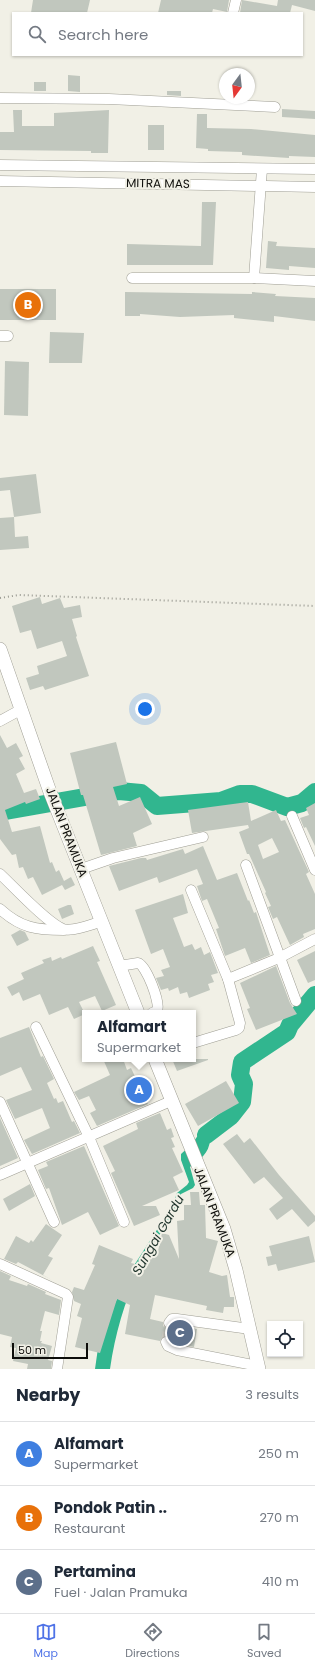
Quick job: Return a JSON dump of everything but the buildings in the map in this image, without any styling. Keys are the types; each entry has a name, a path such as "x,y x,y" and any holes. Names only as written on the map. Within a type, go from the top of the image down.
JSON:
{"main road":[{"name":"JALAN PRAMUKA","path":"0,649 50,792 137,1010"},
{"name":"JALAN PRAMUKA","path":"156,1062 188,1145 224,1229 259,1367"}],"street":[{"path":"234,12 236,0"},
{"path":"0,98 109,99 275,107"},
{"name":"MITRA MAS","path":"0,165 134,168 315,169"},
{"path":"133,182 134,168"},
{"path":"254,278 259,186 262,169"},
{"name":"MITRA MAS","path":"0,181 133,182 315,187"},
{"path":"132,278 254,278 315,281"},
{"path":"0,722 22,709"},
{"path":"292,816 315,870"},
{"path":"81,869 113,858 204,837"},
{"path":"246,865 296,1001"},
{"path":"0,874 51,921 64,930"},
{"path":"191,890 228,979 240,1019 238,1028 196,1042"},
{"path":"0,910 21,925 42,930 80,928 102,921"},
{"path":"228,979 279,958 315,939"},
{"path":"120,966 138,963 145,967 159,1004 157,1010"},
{"path":"36,1027 89,1137 124,1222"},
{"path":"0,1175 171,1101"},
{"path":"0,1102 54,1222"},
{"path":"0,1264 66,1294 68,1297 57,1369"},
{"path":"170,1323 172,1319 177,1319 250,1329"},
{"path":"166,1342 168,1346 177,1350 259,1367"}],"path":[{"path":"0,598 19,595 315,606"}],"water":[{"path":"223,1116 230,1124 210,1140 206,1153 190,1167 195,1185 193,1188 181,1194 176,1210 152,1246 134,1281 119,1324 110,1369 95,1369 98,1348 111,1311 133,1267 171,1208 177,1193 189,1182 181,1160 181,1154 192,1144 201,1131"}],"waterway":[{"path":"0,812 119,791 141,793 157,806 221,801 240,794 252,794 287,807 302,803 315,792"},
{"name":"Sungai Gardu","path":"206,1135 231,1116 242,1102 244,1084 240,1075 242,1062 287,1032 290,1025 315,995"}],"tunnel":[{"path":"166,1342 169,1323"}],"place":[{"name":"Pondok Patin ..","path":"28,305"},
{"name":"Alfamart","path":"139,1090"},
{"name":"Pertamina","path":"180,1333"}]}
